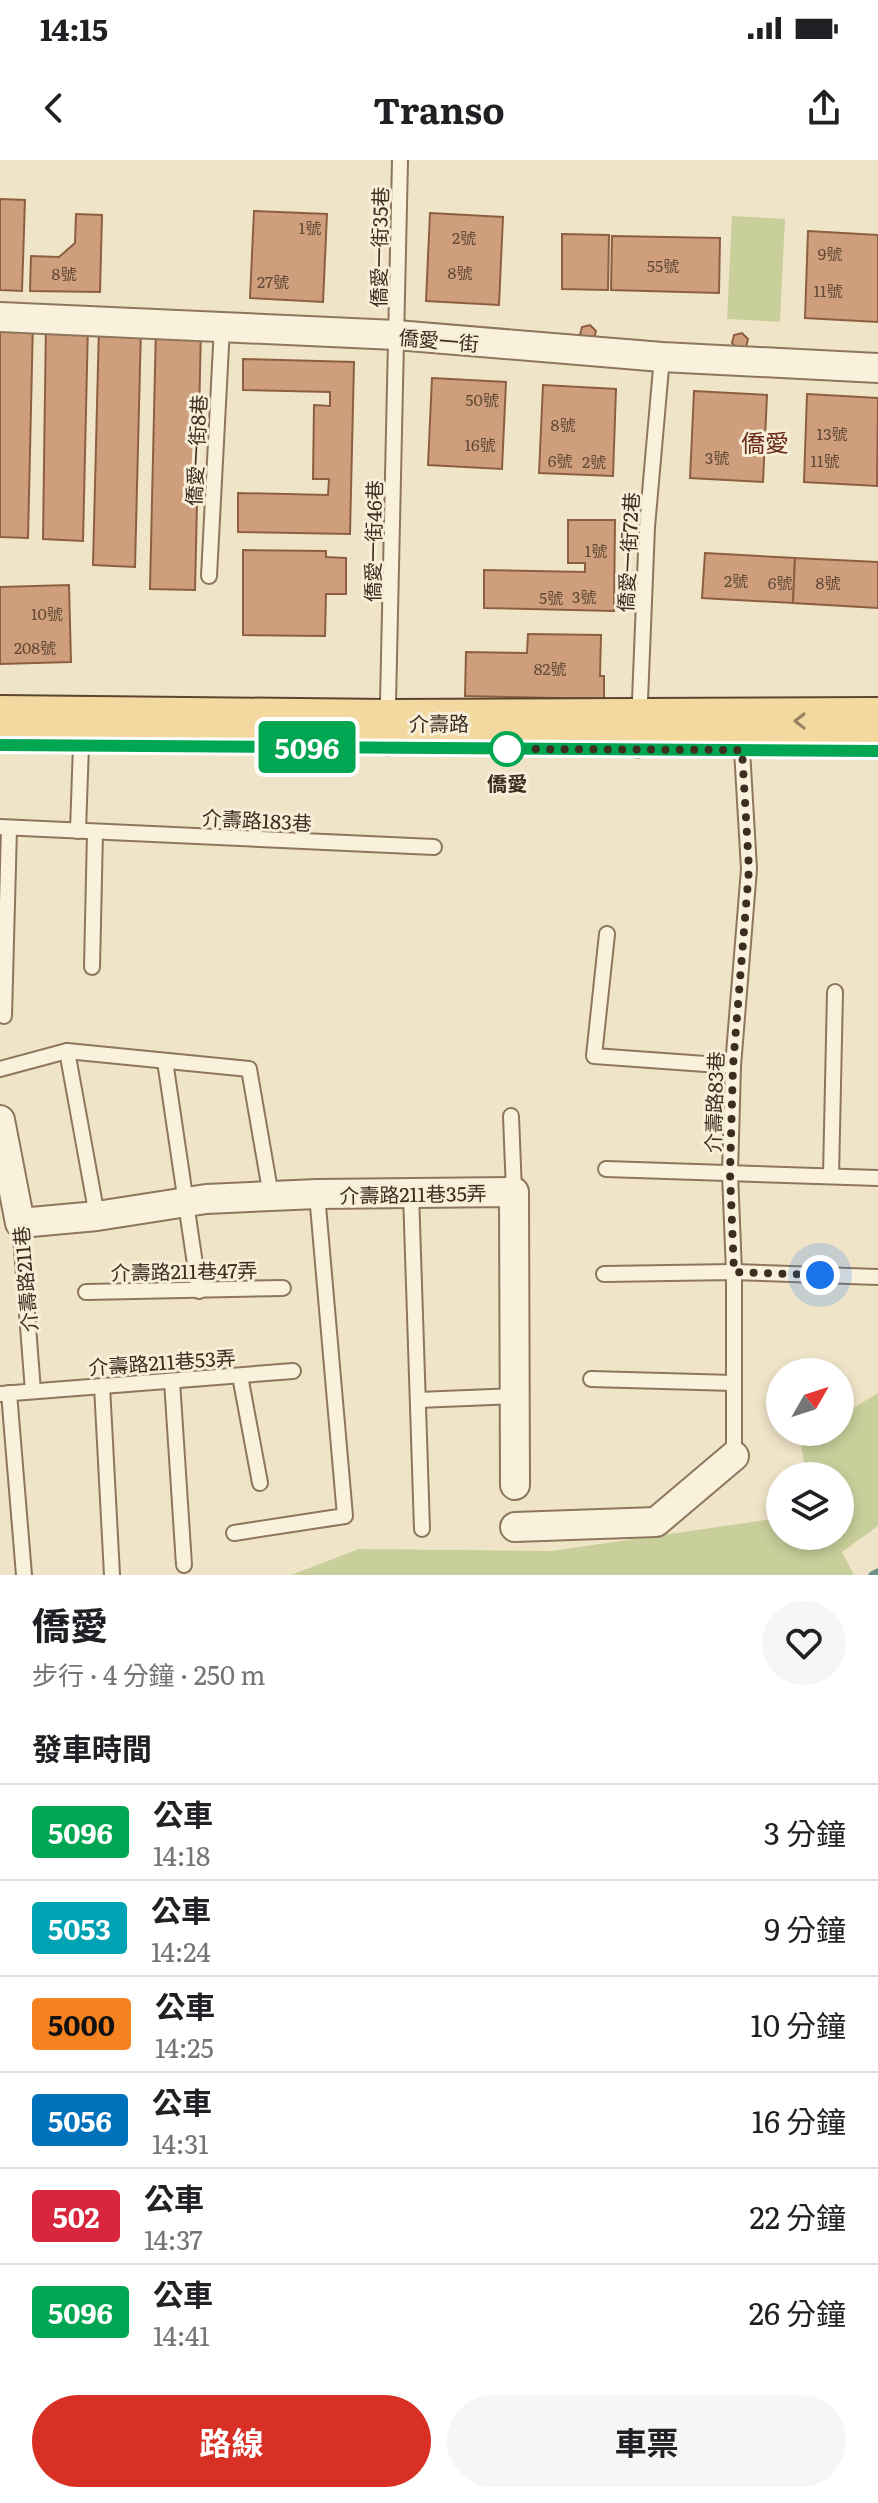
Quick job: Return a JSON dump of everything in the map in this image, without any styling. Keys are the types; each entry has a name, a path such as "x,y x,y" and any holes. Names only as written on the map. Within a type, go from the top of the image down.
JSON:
{"main road":[{"name":"介壽路","path":"0,718 388,735"},
{"name":"介壽路","path":"0,745 388,735 638,736 878,720"},
{"name":"介壽路","path":"638,736 742,750 878,751"}],"street":[{"name":"僑愛一街","path":"0,317 396,335 662,357 878,368"},
{"name":"介壽路211巷","path":"0,1120 20,1223"},
{"name":"介壽路211巷35弄","path":"20,1223 97,1216 186,1202 271,1196 514,1192 515,1485"},
{"path":"515,1527 656,1522 734,1456"}],"lane":[{"name":"僑愛一街35巷","path":"396,335 400,160"},
{"name":"僑愛一街8巷","path":"209,576 222,327"},
{"name":"僑愛一街46巷","path":"388,735 396,335"},
{"name":"僑愛一街72巷","path":"638,736 647,527 662,357"},
{"path":"78,831 81,745"},
{"name":"介壽路83巷","path":"734,1456 734,1272 730,1173 733,1066 749,869 742,750"},
{"path":"4,827 4,1016"},
{"name":"介壽路183巷","path":"4,827 434,847"},
{"path":"92,967 95,832"},
{"path":"607,934 594,1056 733,1066"},
{"path":"831,1176 835,992"},
{"path":"67,1051 97,1216"},
{"path":"0,1069 67,1051 249,1069 271,1196"},
{"path":"165,1061 199,1291"},
{"path":"511,1116 514,1192"},
{"path":"606,1169 878,1178"},
{"path":"411,1193 422,1529"},
{"path":"234,1533 345,1516 317,1194"},
{"name":"介壽路211巷","path":"20,1223 33,1391"},
{"path":"604,1274 734,1272 878,1277"},
{"name":"介壽路211巷47弄","path":"86,1292 283,1288"},
{"name":"介壽路211巷53弄","path":"4,1394 293,1371"},
{"path":"240,1376 260,1483"},
{"path":"591,1379 734,1383"},
{"path":"172,1381 184,1565"},
{"path":"102,1386 112,1575"},
{"path":"4,1394 24,1575"},
{"path":"418,1400 515,1396"}],"green space":[{"path":"732,216 785,219 780,322 727,319"},
{"path":"878,1393 878,1526 854,1543 854,1462 804,1462 801,1446 854,1446 854,1408"},
{"path":"766,1520 766,1550 845,1550 842,1552 854,1575 291,1575 359,1549 551,1551"}],"building":[{"path":"0,199 25,200 22,291 0,290"},
{"path":"254,211 327,214 323,302 250,298"},
{"path":"430,213 503,217 499,305 426,301"},
{"path":"76,214 102,215 100,292 30,291 31,256 59,257 75,243"},
{"path":"808,231 878,235 878,322 805,318"},
{"path":"562,234 609,235 608,290 562,289"},
{"path":"612,236 720,238 719,293 611,290"},
{"path":"0,320 33,321 28,538 0,537"},
{"path":"46,322 88,324 83,541 43,539"},
{"path":"590,325 596,331 594,338 586,341 580,335 582,327"},
{"path":"99,326 141,327 135,567 93,565"},
{"path":"156,326 201,328 195,590 150,589"},
{"path":"742,333 748,339 746,347 738,349 732,343 734,335"},
{"path":"243,359 354,362 350,534 238,532 238,493 328,495 329,479 313,479 314,405 330,406 330,392 243,390"},
{"path":"432,378 506,382 502,469 428,465"},
{"path":"543,385 616,389 613,476 539,473"},
{"path":"694,391 767,395 763,482 690,478"},
{"path":"807,394 878,398 877,486 804,482"},
{"path":"568,520 615,520 614,611 484,608 484,570 585,572 585,563 568,563"},
{"path":"243,550 326,551 326,557 346,558 346,594 326,594 325,636 243,635"},
{"path":"705,553 795,558 793,603 702,598"},
{"path":"795,558 878,562 878,608 793,603"},
{"path":"69,585 71,662 0,664 0,587"},
{"path":"528,634 601,635 600,676 604,676 604,699 465,696 466,652 527,653"}],"waterway":[{"path":"872,1575 878,1572"}],"bus line":[{"name":"5096","path":"0,745 878,751"}],"place":[{"name":"僑愛","path":"507,749"}],"district":[{"name":"僑愛","path":"765,441"}],"route":[{"path":"507,749 742,750 749,869 733,1066 730,1173 734,1272 820,1275"}]}
